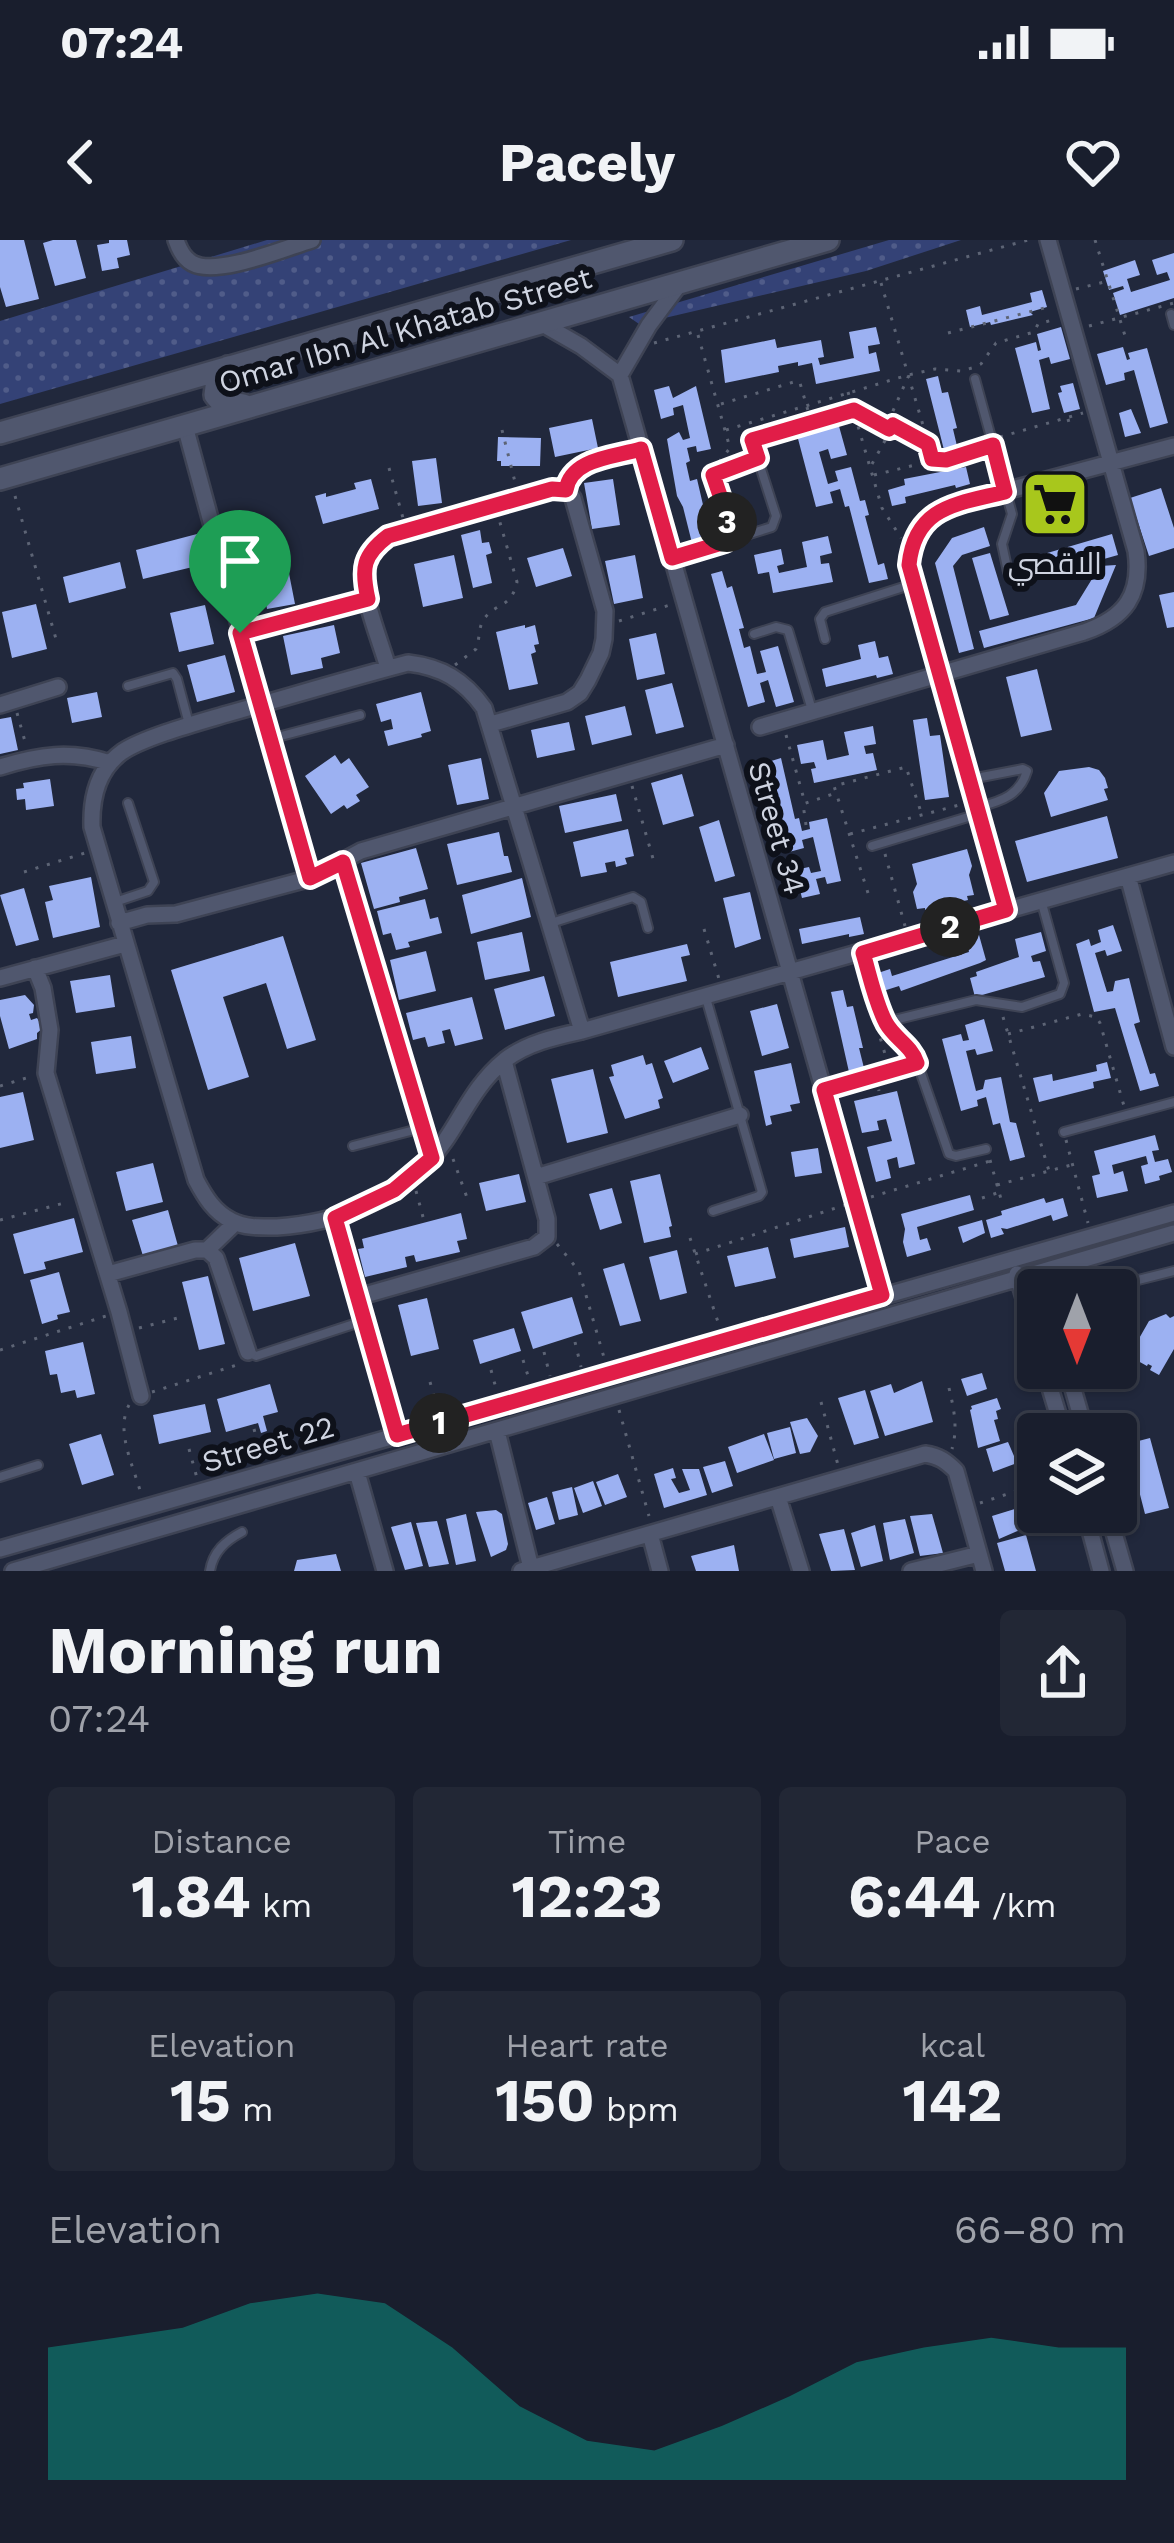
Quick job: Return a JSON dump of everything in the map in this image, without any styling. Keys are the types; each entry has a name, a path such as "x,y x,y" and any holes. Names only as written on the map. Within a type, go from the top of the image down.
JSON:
{"street":[{"path":"176,240 188,262 206,267 312,240"},
{"name":"Omar Ibn Al Khatab Street","path":"0,433 672,240"},
{"name":"Omar Ibn Al Khatab Street","path":"4,478 828,240"},
{"path":"760,727 1084,632 1104,625 1129,601 1136,585 1136,551 1048,240"},
{"path":"539,322 620,375 681,282"},
{"path":"228,367 217,379 215,395 226,403 254,406"},
{"name":"Street 34","path":"620,375 882,1295"},
{"path":"134,395 158,401 165,409 164,420 151,436"},
{"path":"185,426 310,878"},
{"path":"1006,910 909,565 911,546 932,515 949,506 1174,446"},
{"path":"388,668 364,581 364,563 374,547 388,536 552,489 566,490 574,498 605,611 601,653 580,693 567,702 490,724"},
{"path":"582,1031 490,724 473,694 445,672 408,663 189,725 124,751 98,783 92,827 196,1180 218,1213 235,1223 260,1227 335,1218 376,1201 412,1178 446,1141 475,1090 520,1049 1174,863"},
{"path":"4,700 58,687"},
{"path":"119,923 147,915 170,916 310,878 361,850 726,745"},
{"path":"0,766 70,754 110,764"},
{"path":"343,862 432,1158"},
{"path":"1127,875 1174,1047"},
{"path":"0,978 125,944"},
{"path":"35,968 48,1009 46,1073 141,1396"},
{"path":"358,1297 534,1246 547,1237 549,1228 504,1061"},
{"path":"536,1177 740,1115"},
{"name":"Street 22","path":"0,1549 1174,1213"},
{"path":"335,1218 397,1435"},
{"path":"207,1250 235,1223"},
{"name":"Street 22","path":"1081,1269 1173,1238"},
{"path":"108,1274 207,1250 216,1258 249,1354"},
{"path":"1033,1254 1038,1269"},
{"path":"1012,1259 1017,1274"},
{"name":"Street 22","path":"13,1571 1017,1281"},
{"path":"497,1431 526,1570 925,1454 937,1456 956,1471 982,1563 910,1571"},
{"path":"357,1472 385,1571"},
{"path":"778,1497 801,1571"},
{"path":"652,1533 660,1571"},
{"path":"1091,1533 1101,1571"},
{"path":"1114,1533 1125,1571"}],"lane":[{"path":"1171,314 1174,325"},
{"path":"975,379 1012,514 1002,544 1008,572"},
{"path":"672,558 775,522 752,440"},
{"path":"825,639 820,619 825,612 914,584"},
{"path":"754,634 776,626 788,630 812,712"},
{"path":"128,686 172,673 189,725"},
{"path":"269,739 360,715"},
{"path":"876,844 1011,796 1027,771 969,780"},
{"path":"113,903 148,891 154,882 128,803"},
{"path":"549,923 634,897 649,928"},
{"path":"886,1022 976,1000 1022,1006 1057,996 1064,983 1041,900"},
{"path":"863,953 886,1022 912,1049 949,1154 986,1149"},
{"path":"713,1211 762,1192 714,994"},
{"path":"1064,1132 1174,1102"},
{"path":"353,1146 423,1128"},
{"path":"1138,1280 1174,1271"},
{"path":"249,1354 364,1321"},
{"path":"0,1477 38,1466"},
{"path":"210,1571 217,1551 242,1532"}],"path":[{"path":"635,348 1028,240"},
{"path":"1095,240 1127,342"},
{"path":"726,430 908,375 979,366 996,343 1034,332 1038,324 1068,310 1108,280"},
{"path":"881,281 932,459"},
{"path":"948,333 1068,310 1120,318 1174,302"},
{"path":"698,333 730,448 714,466 713,475 727,516 725,542"},
{"path":"870,468 908,375"},
{"path":"719,404 794,381 800,383 812,423"},
{"path":"848,392 885,518 911,546"},
{"path":"872,476 932,459 946,460 1096,409"},
{"path":"752,440 854,410 928,444"},
{"path":"1067,417 1071,430"},
{"path":"502,430 519,499"},
{"path":"566,490 576,469 641,449"},
{"path":"713,475 758,458"},
{"path":"389,468 406,531"},
{"path":"4,478 56,638"},
{"path":"445,672 476,649 485,616 506,604 516,590 496,506"},
{"path":"240,633 368,599"},
{"path":"606,625 685,601"},
{"path":"4,700 30,758"},
{"path":"782,721 805,803"},
{"path":"868,893 835,785 905,766 922,815"},
{"path":"628,772 654,862"},
{"path":"806,824 801,808 805,803 835,794"},
{"path":"849,835 922,815 977,807"},
{"path":"876,844 909,939"},
{"path":"24,872 98,849"},
{"path":"704,929 714,994"},
{"path":"999,1004 1048,1171"},
{"path":"1009,1034 1082,1014 1096,1017 1126,1115"},
{"path":"824,1090 917,1063"},
{"path":"0,1086 46,1073"},
{"path":"875,1076 879,1091"},
{"path":"1064,1132 1092,1237"},
{"path":"446,1141 469,1203"},
{"path":"982,1198 1000,1196 986,1149"},
{"path":"695,1254 990,1161"},
{"path":"997,1185 1072,1164"},
{"path":"412,1178 423,1217"},
{"path":"0,1220 84,1197"},
{"path":"547,1237 566,1251 579,1271 609,1374"},
{"path":"690,1238 724,1341"},
{"path":"0,1350 119,1312"},
{"path":"124,1332 178,1318"},
{"path":"574,1342 585,1381"},
{"path":"544,1352 554,1390"},
{"path":"145,1507 122,1426 130,1402 245,1362 249,1354"},
{"path":"524,1360 533,1396"},
{"path":"491,1370 501,1405"},
{"path":"430,1382 441,1422"},
{"path":"947,1462 955,1438 949,1388"},
{"path":"615,1397 652,1533"},
{"path":"820,1402 842,1478"},
{"path":"254,1429 266,1472"},
{"path":"189,1449 200,1491"},
{"path":"967,1507 1017,1491"}],"shaded area":[{"path":"267,240 571,240 0,404 0,321"},
{"path":"889,240 961,240 866,271 639,324 629,317"}],"building":[{"path":"0,240 24,240 39,299 6,307 0,287"},
{"path":"76,240 86,278 55,286 43,243"},
{"path":"127,240 130,255 117,258 119,268 102,271 97,245"},
{"path":"1174,253 1174,298 1120,315 1113,293 1123,286 1109,290 1103,271 1135,260 1140,275 1127,279 1131,292 1170,280 1167,272 1157,275 1152,260"},
{"path":"1042,290 1047,307 1030,312 1033,315 970,327 966,310 980,306 982,315 1032,302 1030,293"},
{"path":"876,327 880,344 868,346 869,354 876,352 880,371 816,384 812,363 798,366 798,362 778,366 779,372 725,383 721,350 775,339 777,348 821,340 824,357 818,358 820,365 854,358 849,332"},
{"path":"1061,327 1070,359 1051,364 1049,357 1039,360 1050,409 1032,413 1015,348 1036,342 1041,350 1037,334"},
{"path":"1123,347 1127,360 1128,353 1147,348 1168,423 1150,428 1134,370 1124,373 1125,380 1106,385 1097,354"},
{"path":"938,376 942,393 948,392 957,428 953,429 957,446 944,450 926,379"},
{"path":"1073,383 1080,409 1064,413 1060,386"},
{"path":"669,386 673,398 696,386 711,449 687,448 690,481 697,479 707,522 708,541 693,547 677,496 667,439 679,432 683,440 690,438 683,405 673,408 674,415 661,419 654,390"},
{"path":"1131,409 1141,433 1125,437 1119,413"},
{"path":"592,419 598,448 555,457 549,428"},
{"path":"837,419 847,455 831,459 828,449 819,452 828,484 838,481 835,471 851,467 860,501 865,500 878,565 884,563 888,579 869,583 840,489 830,492 833,503 816,507 797,435"},
{"path":"498,437 541,438 540,466 501,466"},
{"path":"436,458 442,503 418,506 412,461"},
{"path":"966,467 970,484 905,497 906,503 892,506 888,490 905,485 904,479"},
{"path":"371,479 379,509 323,524 315,496 356,489 354,483"},
{"path":"613,479 620,525 592,529 584,483"},
{"path":"1161,488 1174,528 1174,548 1149,556 1130,498"},
{"path":"984,527 990,546 962,555 953,566 974,649 959,653 935,563 952,538"},
{"path":"480,530 482,543 489,542 492,553 486,555 492,583 473,588 461,535"},
{"path":"197,534 205,564 143,579 136,550"},
{"path":"1112,534 1118,555 1026,581 1020,561"},
{"path":"828,536 832,553 820,556 821,564 829,563 833,582 773,593 769,572 758,574 754,555 781,549 784,564 777,566 779,573 807,567 802,542"},
{"path":"563,548 572,576 536,587 527,558"},
{"path":"990,553 1009,615 990,620 972,558"},
{"path":"454,555 463,598 423,607 414,564"},
{"path":"635,555 643,598 614,604 605,561"},
{"path":"286,558 295,604 267,609 259,563"},
{"path":"120,562 126,588 69,603 63,577"},
{"path":"1116,565 1094,618 984,648 979,631 1076,605 1100,566"},
{"path":"722,571 727,588 732,586 744,628 739,629 744,648 750,646 757,674 766,672 760,651 778,646 794,702 776,707 768,680 760,683 765,702 748,707 711,574"},
{"path":"1174,592 1174,627 1167,628 1159,595"},
{"path":"36,604 47,649 12,658 2,612"},
{"path":"205,605 214,644 179,652 170,613"},
{"path":"334,625 340,653 321,658 323,668 291,675 283,636"},
{"path":"535,625 539,644 531,654 538,684 509,690 496,632"},
{"path":"656,633 665,674 637,680 629,639"},
{"path":"875,641 879,658 888,656 893,674 826,687 822,669 861,659 858,645"},
{"path":"225,655 235,692 197,702 187,665"},
{"path":"1037,669 1052,730 1021,737 1006,677"},
{"path":"672,683 684,727 656,734 645,690"},
{"path":"97,692 102,717 72,723 67,698"},
{"path":"421,692 431,731 388,746 384,731 393,729 391,719 381,722 376,704"},
{"path":"625,706 632,735 592,745 585,716"},
{"path":"11,717 18,750 0,754 0,719"},
{"path":"927,718 930,736 940,735 949,797 925,800 913,720"},
{"path":"569,722 575,750 537,758 531,730"},
{"path":"873,726 876,744 864,746 866,754 873,753 877,770 814,783 814,762 801,764 797,745 823,740 827,760 849,755 844,732"},
{"path":"335,755 341,764 349,758 369,787 356,795 360,801 331,814 305,776"},
{"path":"481,758 489,799 457,805 448,765"},
{"path":"781,758 802,831 810,829 809,822 827,818 841,881 827,884 825,877 816,879 820,894 802,898 795,870 821,871 813,837 802,840 804,848 789,852 768,762"},
{"path":"1089,767 1105,778 1108,800 1051,817 1044,793 1059,771"},
{"path":"682,774 694,816 663,825 651,783"},
{"path":"50,779 54,806 26,810 25,799 17,800 16,789 24,788 23,783"},
{"path":"616,794 622,821 565,833 559,806"},
{"path":"1107,816 1118,858 1027,882 1015,841"},
{"path":"719,820 735,876 715,882 699,827"},
{"path":"628,829 634,856 625,858 627,864 605,863 607,872 581,877 573,842"},
{"path":"499,832 512,872 457,885 447,844"},
{"path":"416,848 428,889 374,909 361,863"},
{"path":"967,849 974,895 917,909 912,864"},
{"path":"91,877 100,927 53,938 45,902 53,900 49,886"},
{"path":"522,878 531,917 471,934 462,895"},
{"path":"24,888 39,940 16,946 0,895"},
{"path":"750,892 761,939 735,948 723,898"},
{"path":"425,899 430,919 438,917 442,933 396,950 391,933 383,935 377,911"},
{"path":"860,917 864,934 802,944 799,929"},
{"path":"1113,925 1122,951 1107,956 1105,950 1095,953 1107,992 1113,991 1115,981 1129,978 1140,1022 1134,1024 1150,1074 1155,1073 1159,1086 1140,1091 1115,1008 1094,1012 1076,944 1089,939 1091,946 1101,942 1098,930"},
{"path":"522,932 530,971 485,980 477,942"},
{"path":"1041,932 1046,951 1031,956 1033,962 1040,961 1045,977 975,997 970,978 976,972 1019,957 1015,939"},
{"path":"979,935 986,960 901,991 899,986 880,992 875,974 890,969 892,976 969,952 966,940"},
{"path":"283,936 316,1040 287,1049 266,983 223,997 249,1077 208,1090 171,970"},
{"path":"687,944 690,955 681,957 687,981 618,997 610,962"},
{"path":"426,951 436,991 399,1000 390,960"},
{"path":"110,975 115,1007 76,1013 70,981"},
{"path":"544,976 555,1016 505,1030 494,989"},
{"path":"843,990 847,1007 853,1006 863,1048 859,1048 864,1068 849,1072 831,992"},
{"path":"25,995 34,1005 31,1020 37,1018 43,1028 37,1039 9,1049 0,1000"},
{"path":"472,997 483,1039 455,1046 450,1029 442,1031 445,1043 428,1047 425,1037 413,1040 406,1013"},
{"path":"777,1004 789,1048 762,1056 750,1011"},
{"path":"984,1019 993,1051 977,1055 975,1049 966,1051 976,1091 983,1089 985,1080 1001,1077 1010,1122 1016,1123 1025,1157 1010,1161 1000,1123 993,1125 986,1097 977,1100 978,1106 961,1111 942,1039 961,1034 963,1041 969,1040 965,1025"},
{"path":"131,1036 136,1068 96,1074 91,1042"},
{"path":"701,1047 709,1069 673,1083 664,1061"},
{"path":"643,1055 646,1065 652,1063 663,1098 658,1100 660,1108 625,1119 609,1077 614,1076 611,1065"},
{"path":"1107,1062 1111,1078 1093,1082 1094,1088 1039,1102 1033,1078 1052,1074 1053,1081 1097,1071 1096,1065"},
{"path":"791,1063 800,1103 790,1105 792,1111 770,1116 772,1124 766,1126 754,1071"},
{"path":"593,1069 608,1133 567,1143 551,1079"},
{"path":"897,1091 915,1164 899,1168 897,1157 887,1160 891,1178 876,1182 867,1147 892,1141 886,1119 877,1121 879,1130 862,1133 854,1101"},
{"path":"23,1092 34,1140 0,1148 0,1097"},
{"path":"1155,1135 1159,1150 1152,1151 1155,1162 1168,1159 1172,1172 1145,1184 1141,1166 1148,1164 1146,1156 1112,1165 1114,1174 1123,1171 1128,1191 1097,1198 1092,1176 1100,1174 1094,1151"},
{"path":"818,1148 822,1173 795,1177 791,1152"},
{"path":"153,1163 163,1202 126,1211 116,1172"},
{"path":"519,1174 526,1202 486,1211 479,1183"},
{"path":"660,1174 671,1237 644,1243 630,1181"},
{"path":"612,1188 622,1223 600,1230 589,1194"},
{"path":"970,1195 974,1210 917,1227 920,1240 927,1238 931,1250 907,1257 901,1214"},
{"path":"1044,1198 1046,1203 1063,1198 1068,1216 1053,1221 1051,1215 1001,1228 1004,1234 991,1238 986,1220"},
{"path":"168,1210 178,1246 143,1256 132,1220"},
{"path":"461,1213 467,1239 457,1241 460,1252 416,1262 414,1255 405,1257 407,1267 365,1277 358,1249 364,1248 362,1239"},
{"path":"74,1218 83,1252 44,1262 46,1269 24,1274 13,1234"},
{"path":"982,1220 985,1233 963,1243 958,1227"},
{"path":"845,1227 849,1247 794,1258 790,1239"},
{"path":"295,1243 310,1296 253,1311 239,1258"},
{"path":"768,1247 776,1278 735,1287 727,1256"},
{"path":"677,1250 687,1293 660,1300 649,1257"},
{"path":"624,1263 641,1321 620,1326 603,1269"},
{"path":"59,1272 70,1312 42,1324 30,1280"},
{"path":"208,1276 225,1344 199,1350 182,1282"},
{"path":"572,1297 583,1333 533,1349 521,1312"},
{"path":"427,1298 439,1349 411,1356 398,1305"},
{"path":"1174,1316 1174,1349 1159,1375 1150,1370 1152,1366 1137,1360 1137,1342 1149,1321"},
{"path":"514,1328 521,1351 480,1364 473,1340"},
{"path":"83,1342 95,1394 77,1398 75,1390 61,1393 57,1374 50,1375 45,1351"},
{"path":"982,1373 987,1389 967,1396 961,1379"},
{"path":"922,1381 933,1422 885,1436 870,1391 891,1384 894,1393"},
{"path":"270,1384 278,1412 263,1416 267,1431 261,1433 258,1423 226,1432 217,1399"},
{"path":"865,1390 879,1438 854,1445 838,1398"},
{"path":"997,1398 1001,1409 994,1420 1000,1441 978,1448 971,1406"},
{"path":"205,1404 211,1432 159,1444 153,1415"},
{"path":"807,1418 818,1436 810,1452 800,1454 790,1422"},
{"path":"790,1427 796,1453 774,1459 767,1433"},
{"path":"101,1434 114,1475 82,1485 69,1444"},
{"path":"764,1434 774,1460 737,1473 728,1447"},
{"path":"1150,1438 1169,1508 1145,1514 1137,1483 1137,1441"},
{"path":"1008,1442 1017,1463 993,1472 986,1449"},
{"path":"725,1461 733,1486 712,1493 703,1467"},
{"path":"673,1468 676,1478 671,1479 679,1493 690,1490 682,1469 699,1469 707,1495 664,1508 654,1474"},
{"path":"618,1474 627,1497 605,1505 596,1482"},
{"path":"593,1481 602,1506 583,1513 574,1488"},
{"path":"572,1487 578,1515 559,1520 552,1492"},
{"path":"547,1497 555,1524 536,1530 528,1503"},
{"path":"1017,1508 1017,1531 999,1539 992,1516"},
{"path":"476,1512 502,1514 508,1544 491,1557"},
{"path":"466,1514 476,1561 456,1565 446,1519"},
{"path":"932,1514 943,1553 920,1556 910,1516"},
{"path":"905,1519 914,1553 890,1560 883,1523"},
{"path":"437,1521 449,1564 429,1567 416,1523"},
{"path":"411,1522 423,1566 405,1570 391,1527"},
{"path":"875,1525 883,1561 861,1567 851,1533"},
{"path":"844,1529 855,1570 831,1571 819,1534"},
{"path":"1026,1535 1036,1571 1005,1571 997,1543"},
{"path":"734,1545 739,1571 696,1571 691,1556"},
{"path":"336,1554 341,1571 294,1571 297,1560"}],"place":[{"name":"الاقصي","path":"1055,504"}],"route":[{"path":"854,410 928,444 932,459 946,460 993,445 1005,492 932,515 911,546 909,565 1006,910 863,953 884,1018 912,1049 917,1063 824,1090 882,1295 397,1435 335,1218 394,1190 432,1158 343,862 310,878 240,633 368,599 364,563 388,536 552,489 566,490 576,469 641,449 672,558 725,542 727,516 713,475 758,458 752,440 854,410"}]}
